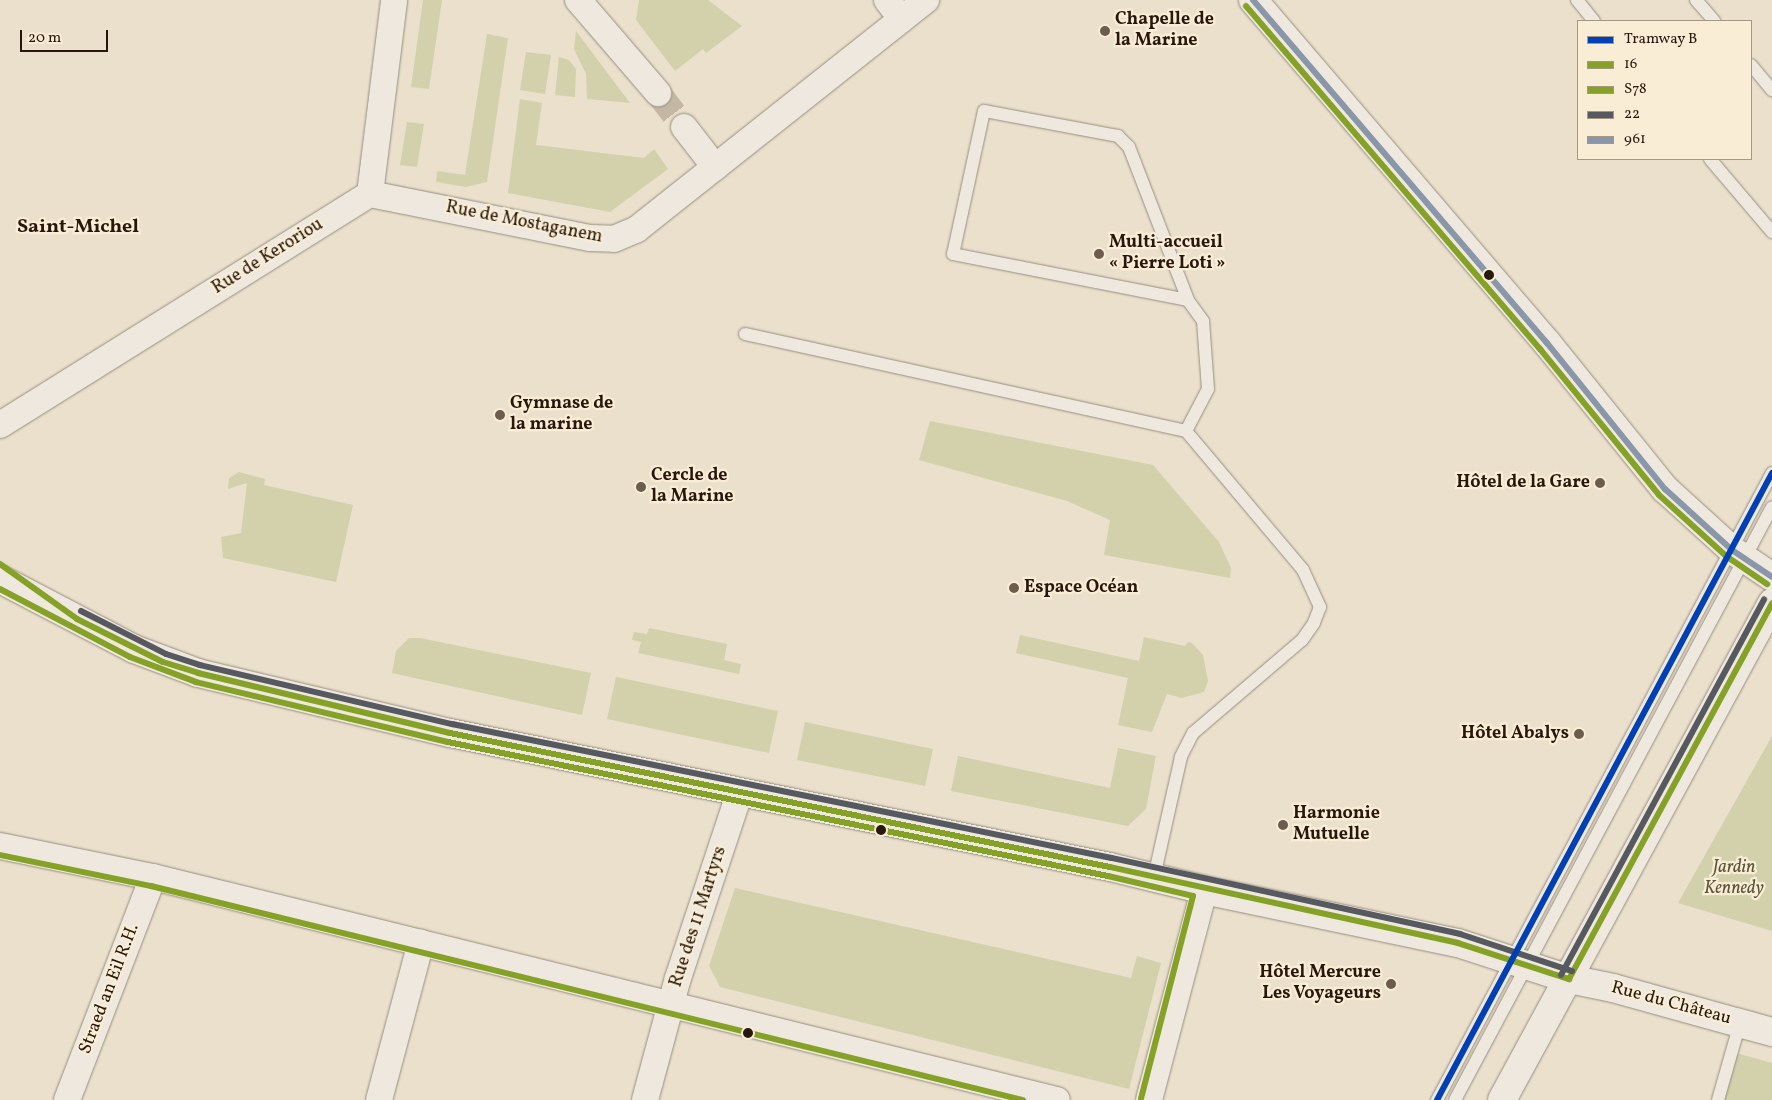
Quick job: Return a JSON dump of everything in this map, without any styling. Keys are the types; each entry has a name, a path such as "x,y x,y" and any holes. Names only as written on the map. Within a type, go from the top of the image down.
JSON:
{"main road":[{"path":"1253,0 1547,343 1664,489 1738,554 1772,577"},
{"path":"0,564 77,619"},
{"path":"0,580 77,619"},
{"path":"1502,1100 1772,603"},
{"name":"Rue du Château","path":"77,619 163,662 198,673 450,733 1154,877 1204,890 1458,943 1521,961 1569,979 1772,1032"}],"street":[{"path":"370,194 394,0"},
{"path":"578,0 658,93"},
{"name":"Rue de Mostaganem","path":"370,194 590,238 614,239 637,229 715,167 894,9 926,0"},
{"path":"684,127 715,167"},
{"name":"Rue de Keroriou","path":"0,425 370,194"},
{"name":"Rue des 11 Martyrs","path":"645,1100 672,1003 740,792"},
{"path":"0,846 153,877 672,1003 1050,1099"},
{"name":"Straed an Eil R.H.","path":"67,1100 153,877"},
{"path":"1149,1100 1204,890"},
{"path":"379,1100 421,942"}],"lane":[{"path":"1577,0 1593,20"},
{"path":"1696,0 1713,20"},
{"path":"1752,66 1772,90"},
{"path":"1186,431 1208,389 1203,321 1188,300 1128,147 1118,136 984,111 954,254 1188,300"},
{"path":"1711,160 1772,232"},
{"path":"745,334 1186,431 1303,570 1320,606 1314,623 1302,640 1193,733 1181,757 1154,877"},
{"path":"1455,1100 1521,961 1738,554 1772,473"},
{"path":"1437,1100 1521,961 1738,554 1772,507"},
{"path":"1718,1100 1740,1023"}],"green space":[{"path":"423,0 442,0 429,89 411,87"},
{"path":"639,0 708,0 742,26 706,53 703,49 675,71 636,20"},
{"path":"576,31 630,103 587,99 586,74 574,49"},
{"path":"487,34 508,38 487,182 466,187 436,182 437,171 465,175"},
{"path":"526,52 551,55 545,94 520,90"},
{"path":"559,57 569,60 576,69 575,97 555,95"},
{"path":"520,99 542,103 536,145 644,158 654,149 668,169 610,212 508,193"},
{"path":"407,122 424,124 417,167 400,165"},
{"path":"930,421 1153,465 1219,542 1231,568 1230,578 1104,555 1110,520 1067,501 919,460"},
{"path":"239,472 265,479 264,485 353,505 336,582 223,558 221,537 241,533 247,483 228,489 229,478"},
{"path":"649,628 727,644 724,660 741,664 739,674 638,653 641,642 632,640 634,632 647,634"},
{"path":"1020,635 1139,661 1144,637 1185,646 1188,642 1192,643 1203,655 1208,681 1204,692 1182,698 1167,694 1152,732 1118,725 1128,678 1016,653"},
{"path":"409,638 420,638 591,673 582,715 392,673 396,651"},
{"path":"616,677 778,711 769,753 607,719"},
{"path":"805,722 933,749 925,786 797,760"},
{"name":"Jardin Kennedy","path":"1772,736 1772,931 1678,903"},
{"path":"1118,748 1156,756 1146,809 1128,826 951,791 958,756 1110,788"},
{"path":"735,888 1131,978 1137,956 1161,963 1129,1089 720,987 709,966"},
{"path":"1736,1053 1772,1063 1772,1100 1720,1100"}],"tunnel":[{"path":"658,93 684,127"}],"tram line":[{"name":"B","path":"1437,1100 1772,473"}],"transit line":[{"name":"961","path":"1253,0 1547,343 1665,489 1732,550 1772,577"},
{"name":"S78","path":"1246,6 1540,349 1659,495 1726,556 1767,584"},
{"name":"16","path":"0,564 77,619 163,662 198,673 450,733 1110,867 1458,943 1569,979"},
{"name":"S78","path":"0,589 130,657 196,682 448,742 1108,876 1193,896 1141,1098"},
{"name":"22","path":"1561,975 1764,599"},
{"name":"16","path":"1569,979 1772,603"},
{"name":"22","path":"81,611 166,654 200,665 452,724 1112,858 1460,934 1572,971"},
{"name":"S78","path":"0,855 151,886 1023,1100"}],"place":[{"name":"Chapelle de la Marine","path":"1105,31"},
{"name":"Multi-accueil « Pierre Loti »","path":"1099,254"},
{"name":"Gymnase de la marine","path":"500,415"},
{"name":"Hôtel de la Gare","path":"1600,483"},
{"name":"Cercle de la Marine","path":"641,487"},
{"name":"Espace Océan","path":"1014,588"},
{"name":"Hôtel Abalys","path":"1579,734"},
{"name":"Harmonie Mutuelle","path":"1283,825"},
{"name":"Hôtel Mercure Les Voyageurs","path":"1391,984"}],"district":[{"name":"Saint-Michel","path":"78,227"}]}
